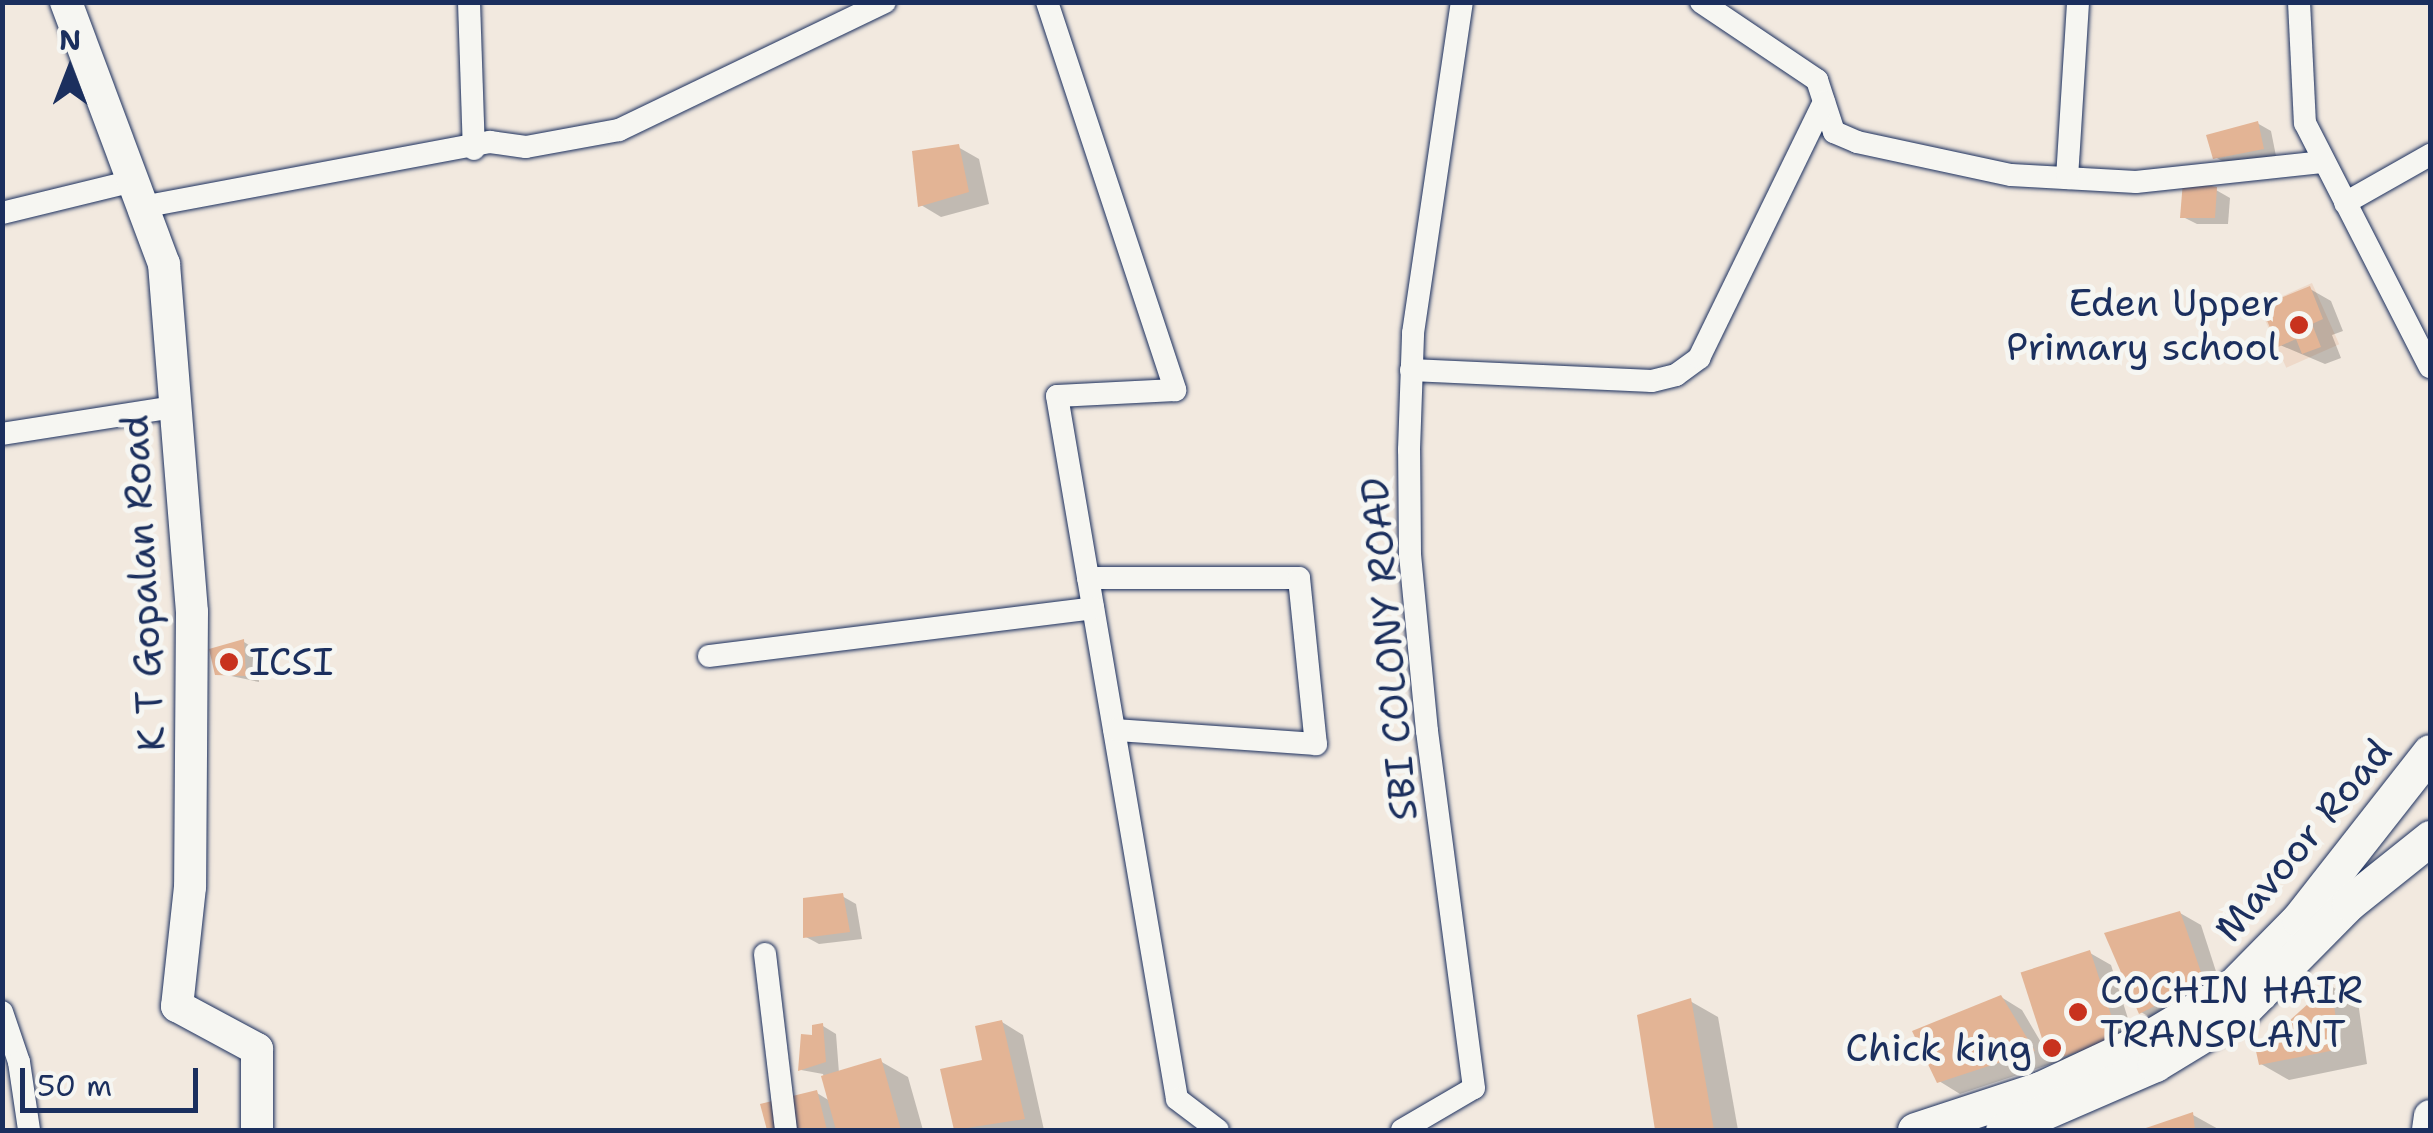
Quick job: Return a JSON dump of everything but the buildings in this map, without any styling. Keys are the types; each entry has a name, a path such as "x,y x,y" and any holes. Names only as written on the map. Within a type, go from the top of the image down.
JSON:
{"main road":[{"name":"Mavoor Road","path":"1915,1130 2040,1089 2145,1040 2230,990 2299,919 2430,752"},
{"name":"Mavoor Road","path":"2002,1130 2155,1064 2242,1011 2349,903 2430,838"}],"street":[{"name":"K T Gopalan Road","path":"66,2 164,264 192,612 190,887 177,1006 257,1049 257,1130"},
{"path":"469,2 474,149"},
{"path":"2,213 620,130 885,2"},
{"path":"1047,2 1175,390 1056,396 1177,1099 1218,1130"},
{"name":"SBI COLONY ROAD","path":"1402,1130 1474,1088 1446,916 1410,556 1412,370 1424,234 1462,2"},
{"path":"1701,2 1817,80 1834,132 1857,142 2011,176 2136,182 2324,162"},
{"path":"2067,178 2078,2"},
{"path":"2299,2 2306,123 2430,367"},
{"path":"1412,370 1652,381 1676,375 1699,358 1824,102"},
{"path":"2345,204 2430,155"},
{"path":"2,434 175,408"},
{"path":"1088,578 1299,578 1316,744 1114,730"},
{"path":"710,656 1093,608"},
{"path":"765,954 786,1130"},
{"path":"2,1012 19,1062 29,1130"},
{"path":"2428,1130 2430,1116"}],"shaded area":[{"name":"Eden Upper Primary school","path":"2312,283 2339,344 2286,368 2259,307"}],"place":[{"name":"Eden Upper Primary school","path":"2299,325"},
{"name":"ICSI","path":"229,662"},
{"name":"COCHIN HAIR TRANSPLANT","path":"2078,1012"},
{"name":"Chick king","path":"2052,1048"}]}
